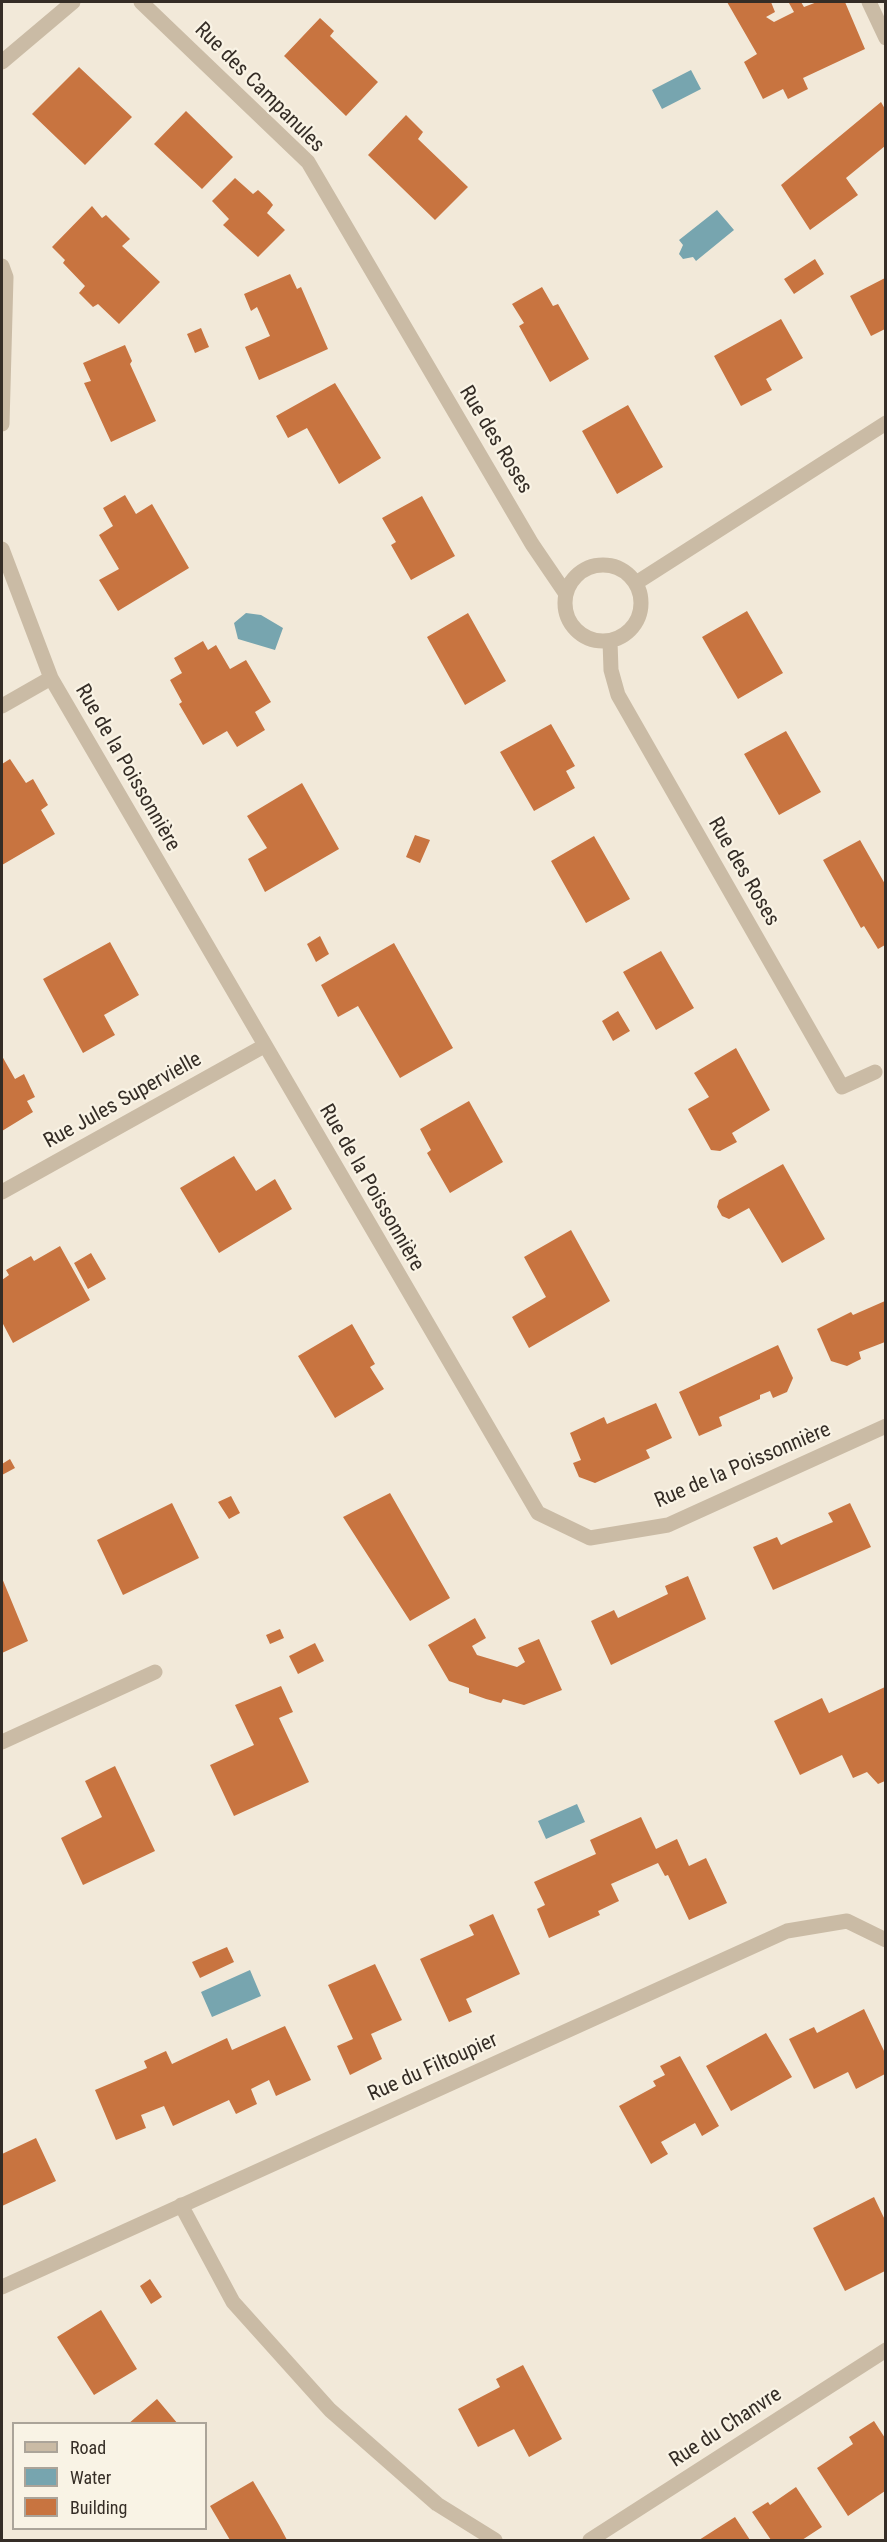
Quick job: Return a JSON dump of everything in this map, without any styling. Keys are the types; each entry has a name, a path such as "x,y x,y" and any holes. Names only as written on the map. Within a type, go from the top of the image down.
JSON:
{"street":[{"path":"2,62 73,2"},
{"name":"Rue des Campanules","path":"141,2 308,162 409,337"},
{"path":"869,2 885,38"},
{"path":"2,266 6,277 2,424"},
{"name":"Rue des Roses","path":"409,337 532,544 566,594"},
{"path":"636,583 885,423"},
{"name":"Rue de la Poissonnière","path":"2,549 51,678 538,1514 590,1538 668,1525 885,1426"},
{"path":"590,567 616,567 627,573 636,583 641,594 639,619 622,637 598,642 576,630 568,620 565,607 566,594 579,573 590,567"},
{"name":"Rue des Roses","path":"610,641 611,670 618,695 842,1087 875,1072"},
{"path":"2,706 51,678"},
{"name":"Rue Jules Supervielle","path":"2,1192 264,1046"},
{"path":"2,1742 155,1672"},
{"name":"Rue du Filtoupier","path":"2,2287 787,1931 847,1921 885,1940"},
{"path":"181,2205 233,2302 330,2410 437,2504 495,2541"},
{"name":"Rue du Chanvre","path":"590,2541 885,2350"}],"water":[{"path":"691,70 701,89 662,109 652,90"},
{"path":"717,210 734,230 696,261 693,257 683,259 679,254 683,245 679,240"},
{"path":"246,613 261,615 283,628 275,650 238,639 234,623"},
{"path":"577,1804 585,1822 546,1839 538,1821"},
{"path":"250,1970 261,1996 212,2017 201,1992"}],"building":[{"path":"727,2 771,2 775,12 766,17 774,22 794,12 789,3 801,2 804,7 817,2 845,2 865,49 803,78 808,89 788,99 783,89 763,99 744,62 757,54"},
{"path":"320,18 334,31 330,36 378,82 346,116 284,56"},
{"path":"79,67 132,117 85,165 32,114"},
{"path":"881,102 885,109 885,146 846,178 858,195 810,230 781,185"},
{"path":"186,111 233,157 202,189 154,144"},
{"path":"406,115 423,132 418,139 468,187 435,220 368,155"},
{"path":"235,178 253,194 258,190 270,201 273,205 267,213 285,230 258,257 223,225 229,219 212,201"},
{"path":"92,206 102,218 106,215 130,239 122,246 160,282 119,324 98,304 93,307 79,293 85,286 63,263 65,260 52,247"},
{"path":"815,259 824,274 794,294 784,279"},
{"path":"290,274 297,289 301,287 328,349 259,380 245,347 270,336 257,307 251,311 244,294"},
{"path":"885,278 885,329 871,336 850,296"},
{"path":"542,287 553,306 558,304 589,359 550,382 519,326 524,323 512,304"},
{"path":"781,319 803,358 766,379 772,390 741,406 714,356"},
{"path":"201,328 209,347 195,353 187,334"},
{"path":"125,345 132,361 130,364 156,421 111,442 84,383 91,381 83,363"},
{"path":"335,383 381,458 339,484 307,428 288,438 276,416"},
{"path":"628,405 663,467 617,494 582,431"},
{"path":"125,495 136,514 152,504 189,568 118,611 99,580 119,569 99,535 113,526 103,508"},
{"path":"422,496 455,556 411,580 391,545 396,542 382,518"},
{"path":"747,611 783,673 738,699 702,637"},
{"path":"468,613 506,681 465,705 427,637"},
{"path":"203,641 208,650 216,645 230,669 246,660 271,702 255,712 265,730 237,747 227,731 203,745 179,704 182,702 170,680 182,673 174,658"},
{"path":"551,724 575,766 566,771 575,788 534,811 500,752"},
{"path":"786,731 821,792 779,815 744,754"},
{"path":"10,759 26,783 33,779 48,805 41,810 55,834 2,865 2,764"},
{"path":"302,783 339,849 265,892 248,859 267,848 247,816"},
{"path":"415,835 430,840 420,863 406,857"},
{"path":"594,836 630,899 586,923 551,861"},
{"path":"860,840 885,884 885,945 878,949 864,926 861,928 823,860"},
{"path":"320,936 329,954 316,962 307,944"},
{"path":"110,942 139,995 104,1015 115,1035 83,1053 43,979"},
{"path":"394,943 453,1048 400,1078 358,1006 338,1017 321,985"},
{"path":"661,951 694,1008 656,1030 623,972"},
{"path":"618,1011 630,1031 613,1041 602,1021"},
{"path":"736,1048 770,1110 732,1133 737,1142 720,1151 711,1150 688,1109 709,1097 694,1073"},
{"path":"2,1056 15,1079 24,1074 35,1097 27,1101 33,1112 2,1131"},
{"path":"469,1101 503,1162 450,1193 427,1153 431,1150 420,1129"},
{"path":"234,1156 256,1191 275,1179 292,1209 219,1253 180,1188"},
{"path":"783,1164 825,1239 782,1263 749,1208 729,1219 722,1216 717,1207 719,1200"},
{"path":"571,1230 610,1301 529,1348 512,1317 546,1297 524,1257"},
{"path":"60,1246 90,1300 13,1343 2,1322 2,1280 9,1275 6,1270 31,1256 34,1261"},
{"path":"91,1253 106,1279 88,1289 74,1263"},
{"path":"885,1301 885,1342 859,1352 861,1359 847,1366 831,1361 817,1329 851,1312 853,1315"},
{"path":"352,1324 375,1364 370,1367 384,1389 335,1418 298,1356"},
{"path":"778,1345 793,1378 787,1392 773,1398 770,1391 760,1395 760,1399 719,1417 722,1426 699,1436 679,1392"},
{"path":"656,1403 672,1438 646,1450 650,1458 595,1483 579,1477 573,1463 581,1460 570,1433 604,1417 607,1424"},
{"path":"10,1459 15,1468 2,1475 2,1464"},
{"path":"390,1493 450,1598 410,1621 343,1517"},
{"path":"231,1496 240,1513 229,1519 218,1502"},
{"path":"172,1503 199,1558 123,1595 97,1540"},
{"path":"850,1503 871,1547 773,1590 753,1547 777,1537 781,1545 833,1522 828,1513"},
{"path":"688,1576 706,1619 611,1665 591,1621 614,1610 618,1618 668,1594 665,1586"},
{"path":"2,1578 28,1641 2,1653"},
{"path":"475,1618 486,1638 472,1646 477,1655 517,1667 525,1662 518,1648 539,1639 562,1690 524,1705 503,1699 501,1703 486,1699 469,1693 469,1688 449,1681 428,1645"},
{"path":"280,1629 284,1638 270,1644 266,1635"},
{"path":"315,1643 324,1661 298,1674 289,1656"},
{"path":"281,1686 293,1712 279,1718 309,1782 234,1816 210,1765 254,1745 235,1705"},
{"path":"885,1687 885,1781 878,1784 867,1772 853,1778 842,1755 800,1775 774,1721 822,1698 829,1713"},
{"path":"115,1766 155,1851 83,1885 61,1838 102,1817 85,1781"},
{"path":"641,1817 656,1849 677,1839 689,1866 706,1858 727,1903 689,1920 668,1875 665,1876 658,1863 611,1884 619,1901 598,1911 600,1915 549,1938 537,1909 545,1905 534,1882 596,1854 590,1840"},
{"path":"493,1914 520,1974 466,1999 472,2012 449,2022 420,1959 474,1935 469,1925"},
{"path":"227,1947 234,1962 200,1978 192,1962"},
{"path":"375,1964 402,2020 371,2034 382,2059 350,2075 337,2046 353,2039 328,1985"},
{"path":"864,2009 885,2053 885,2074 856,2089 848,2072 814,2089 789,2039 814,2027 817,2033"},
{"path":"285,2026 311,2080 276,2096 269,2080 251,2089 257,2104 236,2114 229,2100 173,2126 164,2106 141,2115 146,2128 116,2140 95,2090 147,2068 144,2061 166,2051 172,2064 227,2038 232,2050"},
{"path":"766,2033 792,2077 731,2111 706,2066"},
{"path":"680,2056 719,2126 702,2136 695,2123 661,2142 668,2154 651,2164 619,2106 656,2086 653,2081 665,2075 660,2066"},
{"path":"36,2138 56,2181 2,2206 2,2154"},
{"path":"874,2197 885,2220 885,2271 845,2291 813,2228"},
{"path":"150,2279 162,2297 151,2304 140,2286"},
{"path":"101,2310 137,2369 94,2395 57,2337"},
{"path":"523,2365 562,2439 529,2457 514,2429 478,2447 458,2409 500,2387 496,2379"},
{"path":"157,2399 176,2422 130,2422"},
{"path":"874,2421 885,2438 885,2491 848,2516 817,2468 853,2444 849,2437"},
{"path":"253,2481 287,2540 230,2540 210,2506"},
{"path":"796,2487 822,2527 802,2540 771,2540 752,2512 768,2502 770,2505"},
{"path":"735,2517 750,2540 699,2540"}]}
